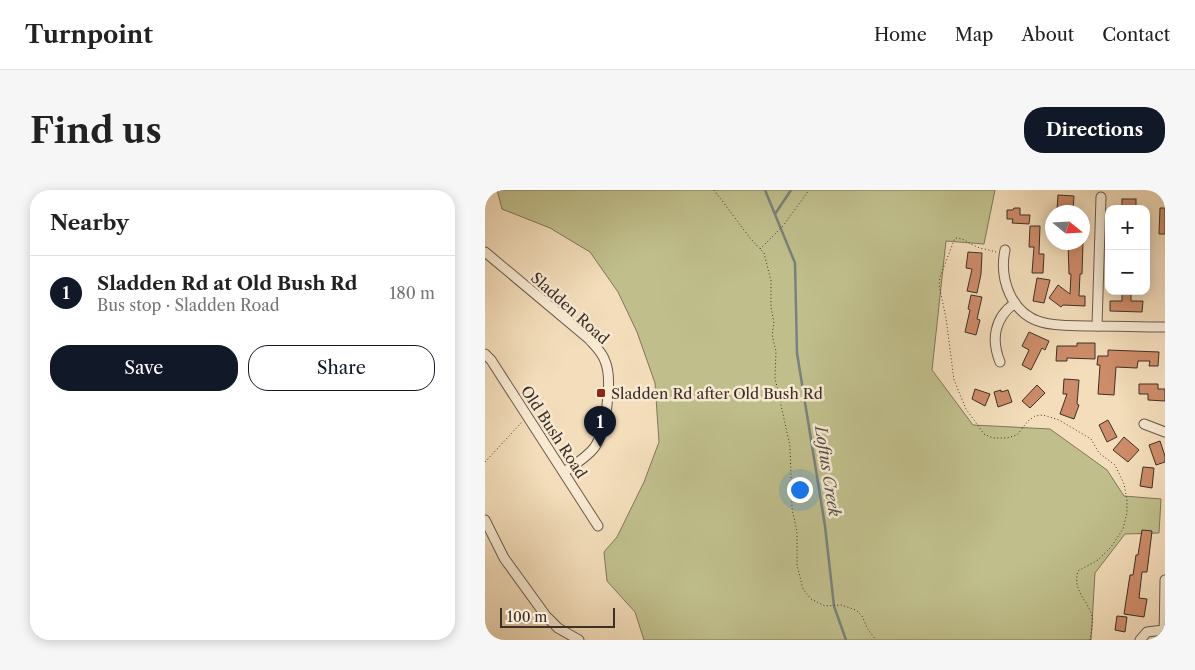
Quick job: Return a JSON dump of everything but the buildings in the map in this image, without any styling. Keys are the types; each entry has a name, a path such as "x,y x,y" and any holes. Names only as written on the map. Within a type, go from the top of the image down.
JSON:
{"street":[{"path":"1097,326 1101,198"},
{"name":"Sladden Road","path":"485,252 589,339 599,350 605,361 609,374 609,387 599,440 585,458 564,472"},
{"path":"1005,252 1003,270 1005,281 1015,303 1031,318 1049,324 1165,327"},
{"path":"1000,362 995,350 996,332 1002,315 1015,303"},
{"name":"Old Bush Road","path":"485,354 491,360 564,472 597,526"},
{"path":"1144,424 1165,432"},
{"path":"485,520 488,533 546,616 558,628 579,640"},
{"path":"1140,640 1147,632 1164,635 1165,580"}],"path":[{"path":"714,190 734,218 764,253 771,281 771,307 775,323 772,335 776,358 775,378 790,446 792,508 797,532 797,565 803,590 811,598 825,606 841,605 856,610 876,640"},
{"path":"759,249 783,226 809,190"},
{"path":"1005,252 973,246 961,238 955,238 952,245 940,277 939,285 955,380 966,409 984,434 993,438 1007,438 1017,435 1028,421 1035,416 1043,415 1059,420 1091,439 1099,453 1115,465 1124,484 1127,500 1127,513 1123,530 1111,547 1098,560 1078,571 1076,576 1081,597 1091,611 1093,618 1090,640"},
{"path":"485,462 523,422"}],"shaded area":[{"path":"497,190 995,190 984,244 946,241 932,370 973,425 1050,429 1107,470 1124,496 1161,499 1159,533 1125,534 1095,573 1091,640 644,640 635,612 607,581 604,552 617,537 644,482 659,442 655,383 637,332 618,292 590,252 550,228 502,209"}],"waterway":[{"name":"Loftus Creek","path":"765,190 795,263 797,353 825,526 834,606 846,640"},
{"path":"775,214 791,190"}],"place":[{"name":"Sladden Rd after Old Bush Rd","path":"601,393"},
{"name":"Sladden Rd at Old Bush Rd","path":"600,447"}]}
